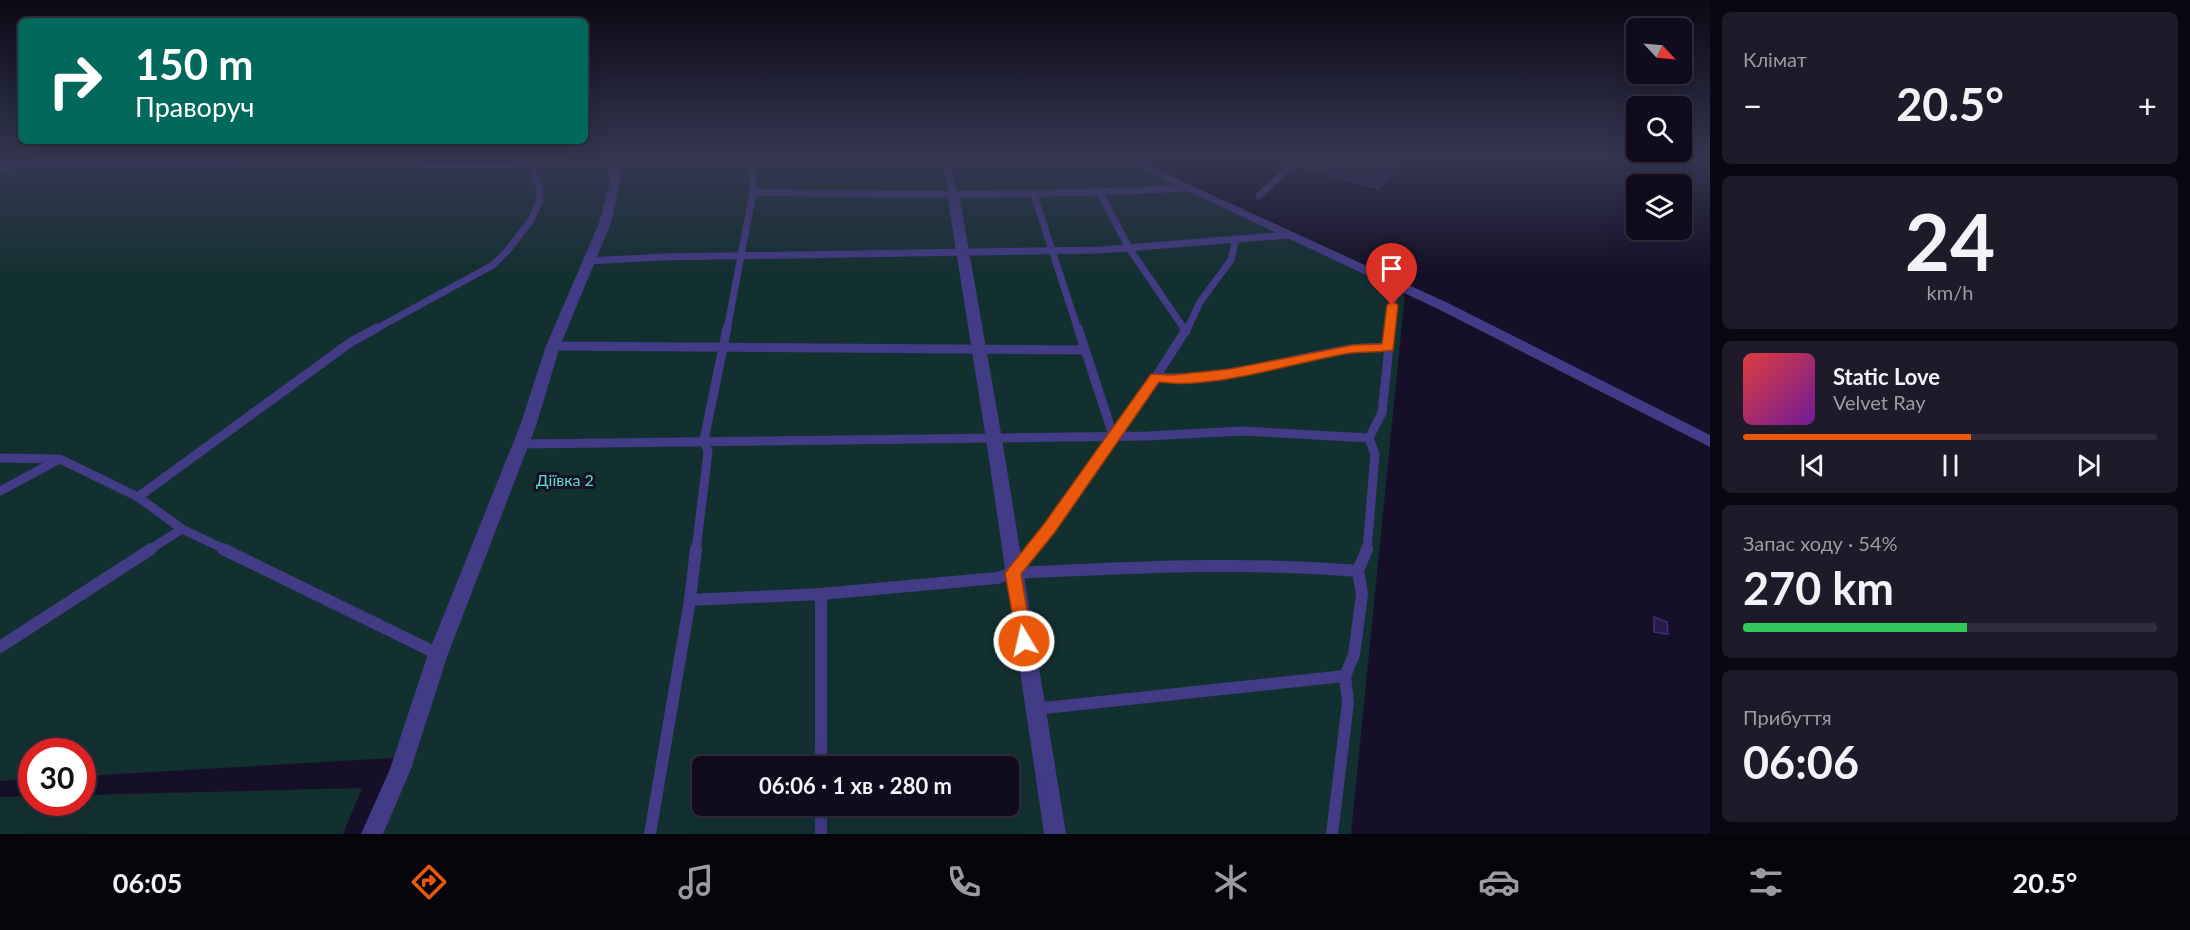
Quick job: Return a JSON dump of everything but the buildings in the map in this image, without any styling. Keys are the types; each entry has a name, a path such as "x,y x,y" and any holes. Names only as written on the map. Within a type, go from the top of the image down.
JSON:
{"street":[{"path":"372,834 400,769 438,654 521,444 553,346 587,261 605,224 612,197"},
{"path":"952,197 994,439 1055,834"},
{"path":"1207,197 1443,306 1710,442"}],"lane":[{"path":"138,497 351,342 493,265 511,248 538,210 539,197"},
{"path":"650,834 690,600 708,452 704,440 725,347 752,197"},
{"path":"1035,197 1113,435"},
{"path":"1102,197 1129,248 1186,331"},
{"path":"587,261 635,256 742,257 1054,252 1235,242 1289,235"},
{"path":"1013,573 1049,528 1156,377 1186,331 1200,302 1231,260 1235,242"},
{"path":"1332,834 1348,703 1345,676 1354,655 1362,594 1359,571 1368,547 1375,454 1369,438 1382,413 1395,284"},
{"path":"553,346 1084,350"},
{"path":"1156,377 1173,380 1230,374 1353,349 1388,347"},
{"path":"521,444 704,440 994,439 1147,436 1243,431 1369,438"},
{"path":"0,458 60,459 138,497 182,529 438,654"},
{"path":"0,491 60,459"},
{"path":"0,647 182,529"},
{"path":"690,600 821,594 997,578 1013,573 1246,564 1310,566 1359,571"},
{"path":"821,594 821,756"},
{"path":"1034,709 1345,676"},
{"path":"820,816 820,834"}],"green space":[{"name":"Діївка 2","path":"0,197 1204,197 1405,293 1351,834 380,834 409,757 96,775 96,738 18,738 18,780 0,781"},
{"path":"362,788 343,834 0,834 0,797 18,796 18,816 96,816 96,795"}],"route":[{"path":"1024,641 1013,573 1049,528 1156,377 1173,380 1230,374 1353,349 1388,347 1392,305"}]}
